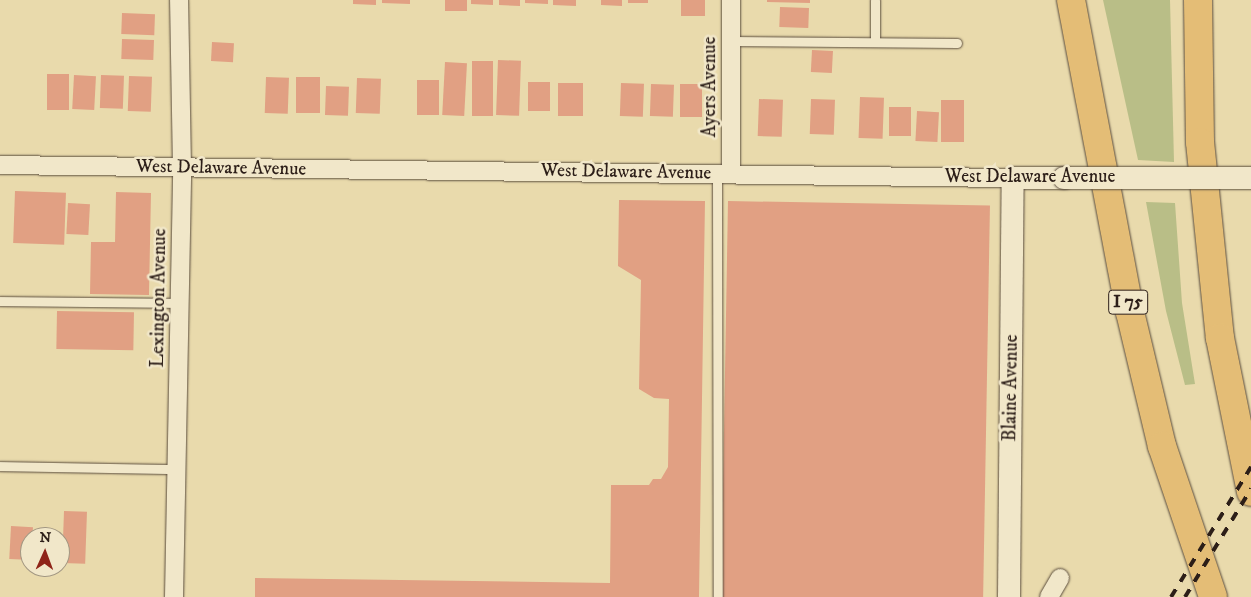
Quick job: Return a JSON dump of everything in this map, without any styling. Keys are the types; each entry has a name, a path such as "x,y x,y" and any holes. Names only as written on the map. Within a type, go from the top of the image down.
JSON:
{"highway":[{"name":"I 75","path":"1071,0 1130,312 1162,446 1213,597"},
{"path":"1198,0 1200,142 1220,338 1251,492"}],"street":[{"name":"Lexington Avenue","path":"174,597 182,168 179,0"},
{"name":"Ayers Avenue","path":"724,173 731,41 731,0"},
{"name":"West Delaware Avenue","path":"0,165 1014,178 1251,178"},
{"name":"Blaine Avenue","path":"1009,597 1014,178"},
{"path":"1049,597 1060,578"}],"lane":[{"path":"874,0 875,42"},
{"path":"731,41 957,43"},
{"path":"718,597 724,173"},
{"path":"0,301 180,303"},
{"path":"0,466 177,470"}],"green space":[{"path":"1103,0 1170,0 1174,162 1138,160"},
{"path":"1146,202 1175,203 1182,303 1195,384 1185,385 1166,311"}],"building":[{"path":"353,0 376,0 376,5 353,4"},
{"path":"382,0 410,0 410,4 382,3"},
{"path":"445,0 467,0 467,11 445,11"},
{"path":"471,0 493,0 493,5 471,4"},
{"path":"499,0 520,0 520,6 499,5"},
{"path":"525,0 548,0 548,4 525,3"},
{"path":"553,0 576,0 576,6 553,5"},
{"path":"601,0 622,0 622,6 601,5"},
{"path":"628,0 648,0 648,3 628,3"},
{"path":"681,0 705,0 705,16 681,16"},
{"path":"767,0 810,0 810,3 767,2"},
{"path":"780,7 809,8 808,28 779,27"},
{"path":"122,13 155,14 154,35 121,34"},
{"path":"122,39 154,40 153,60 121,59"},
{"path":"212,42 234,43 233,62 211,61"},
{"path":"812,50 833,51 832,73 811,72"},
{"path":"498,60 521,61 519,116 496,115"},
{"path":"472,61 493,61 493,116 472,116"},
{"path":"445,62 467,63 464,116 442,115"},
{"path":"47,74 69,74 69,110 47,110"},
{"path":"74,75 96,76 94,110 72,109"},
{"path":"101,75 124,76 123,109 100,108"},
{"path":"129,76 152,77 151,112 128,111"},
{"path":"266,77 289,78 288,114 265,113"},
{"path":"296,77 320,77 320,113 296,113"},
{"path":"357,78 381,79 380,114 356,113"},
{"path":"417,80 439,80 439,115 417,115"},
{"path":"528,82 550,82 550,111 528,111"},
{"path":"558,83 583,83 583,116 558,116"},
{"path":"621,83 644,84 643,117 620,116"},
{"path":"651,84 674,85 673,117 650,116"},
{"path":"680,84 702,84 702,117 680,117"},
{"path":"326,86 349,87 348,116 325,115"},
{"path":"860,97 884,98 883,139 859,138"},
{"path":"759,99 783,100 782,137 758,136"},
{"path":"811,99 835,100 834,135 810,134"},
{"path":"941,100 964,100 964,142 941,142"},
{"path":"889,107 911,107 911,136 889,136"},
{"path":"917,111 939,112 937,142 915,141"},
{"path":"15,191 66,193 64,245 13,243"},
{"path":"116,192 151,193 149,295 90,294 91,242 115,242"},
{"path":"619,200 705,201 699,597 255,597 255,578 610,583 611,485 649,485 653,479 661,479 668,467 669,399 654,398 639,389 641,280 618,266"},
{"path":"728,201 990,206 983,597 721,597"},
{"path":"68,203 90,204 88,235 66,234"},
{"path":"57,311 134,312 133,350 56,349"},
{"path":"64,511 87,512 85,564 70,563 70,527 63,527"},
{"path":"11,526 30,527 20,527 20,560 9,559"}],"railway":[{"path":"1171,597 1251,467"},
{"path":"1185,597 1251,489"}]}
